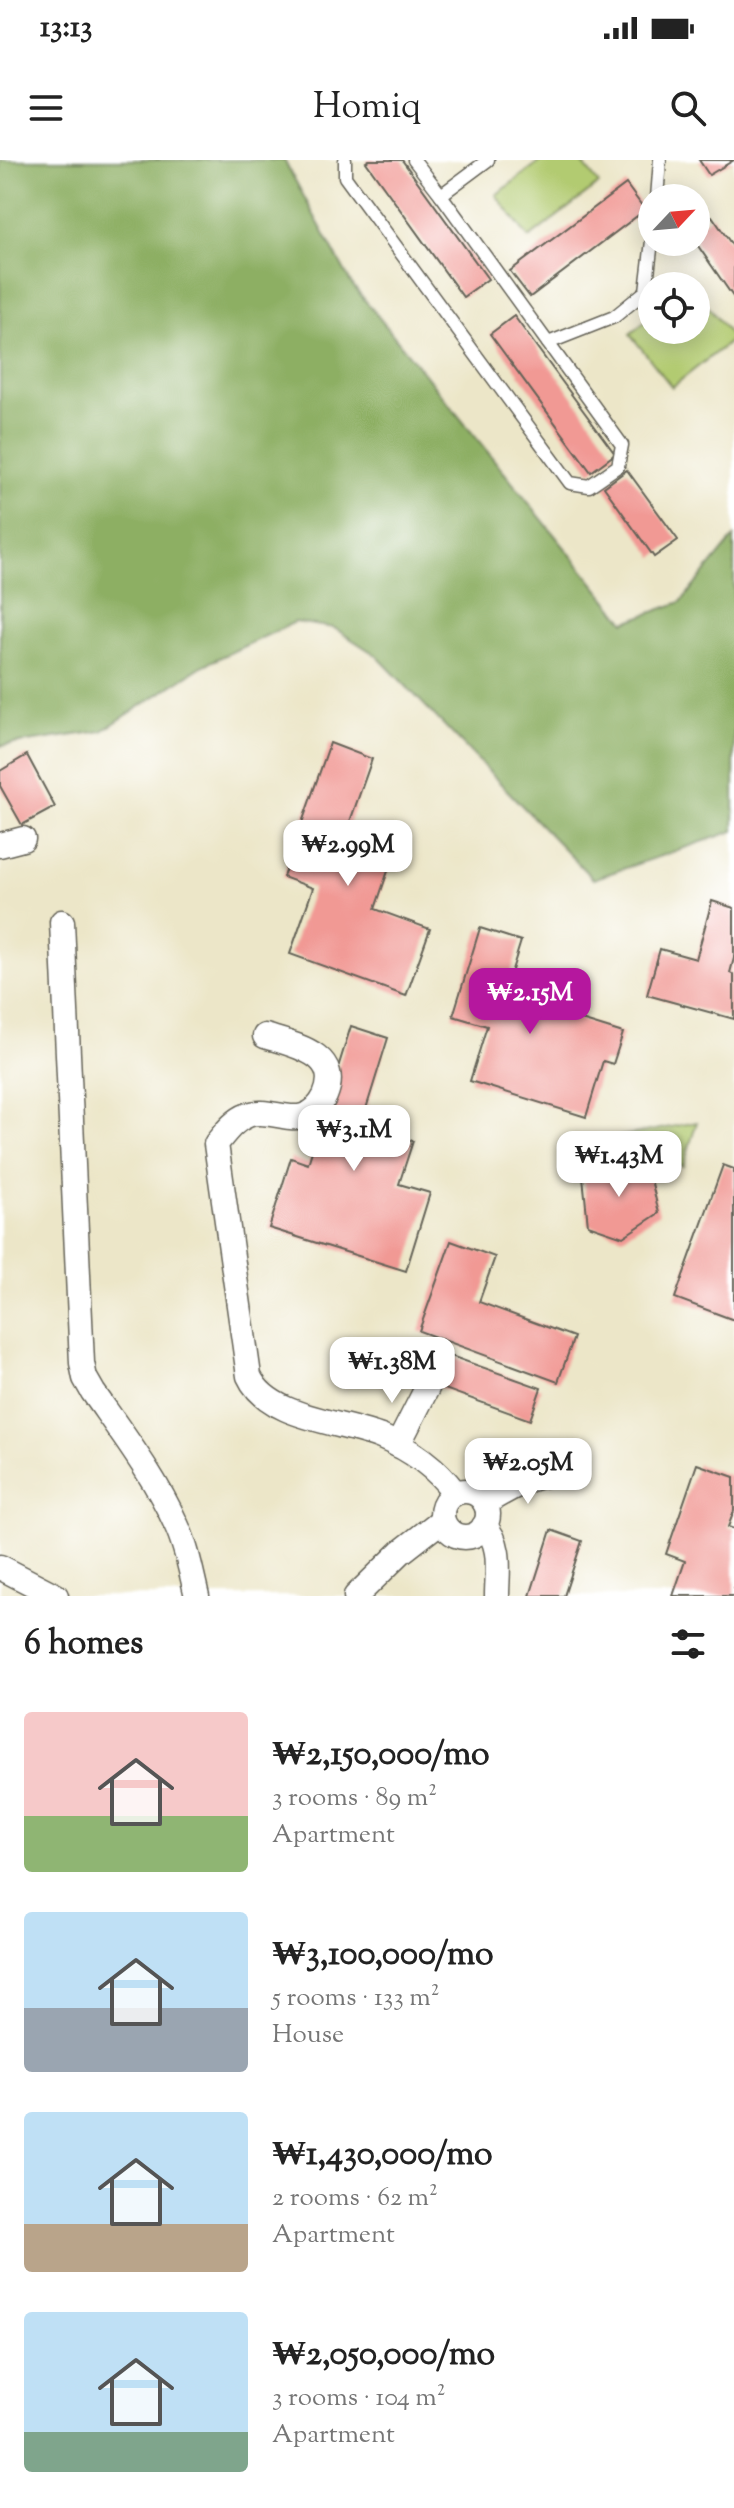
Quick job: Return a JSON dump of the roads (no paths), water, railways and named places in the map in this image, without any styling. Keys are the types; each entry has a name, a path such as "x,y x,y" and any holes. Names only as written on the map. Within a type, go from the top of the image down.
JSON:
{"street":[{"path":"62,922 85,1378 152,1478 177,1525 197,1596"},
{"path":"265,1036 311,1050 323,1064 329,1079 326,1094 318,1108 307,1115 297,1118 254,1113 231,1126 216,1144 249,1376 257,1391 275,1405 398,1445 435,1469 455,1493"},
{"path":"398,1445 428,1386"},
{"path":"497,1596 497,1549 485,1514 475,1493 461,1490 449,1496 442,1507 442,1520 451,1533 466,1537 480,1532 485,1514 535,1477 562,1473"},
{"path":"356,1596 401,1552 442,1520"},
{"path":"0,1567 56,1596"}],"lane":[{"path":"345,160 345,177 570,483 589,486 618,466 622,445 414,160"},
{"path":"441,195 488,160"},
{"path":"658,184 660,160"},
{"path":"548,343 614,317 646,291 650,256"}]}
